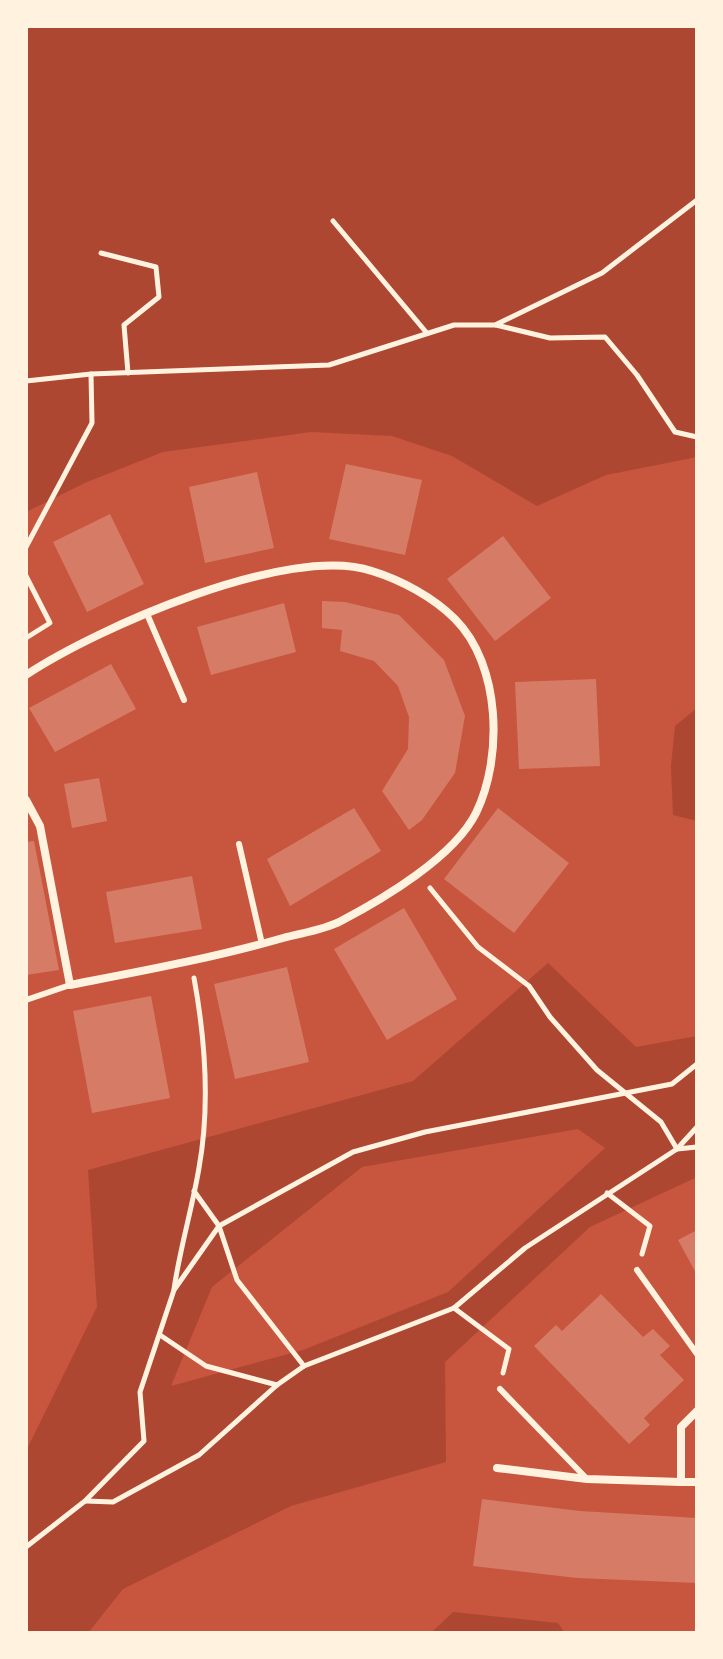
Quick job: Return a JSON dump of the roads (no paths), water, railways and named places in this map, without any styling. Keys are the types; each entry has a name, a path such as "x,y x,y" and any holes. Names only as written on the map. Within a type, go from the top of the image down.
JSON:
{"street":[{"path":"26,675 147,614 247,577 327,565 370,570 425,595 457,621 479,659 491,698 495,726 493,765 475,815 453,842 393,891 337,923 262,944 70,985 40,826 26,800"},
{"path":"681,1482 681,1427 697,1411"},
{"path":"497,1468 587,1479 697,1482"}],"lane":[{"path":"147,614 184,700"},
{"path":"239,844 262,944"},
{"path":"26,1000 70,985"},
{"path":"637,1270 697,1354"},
{"path":"500,1389 587,1479"}]}
